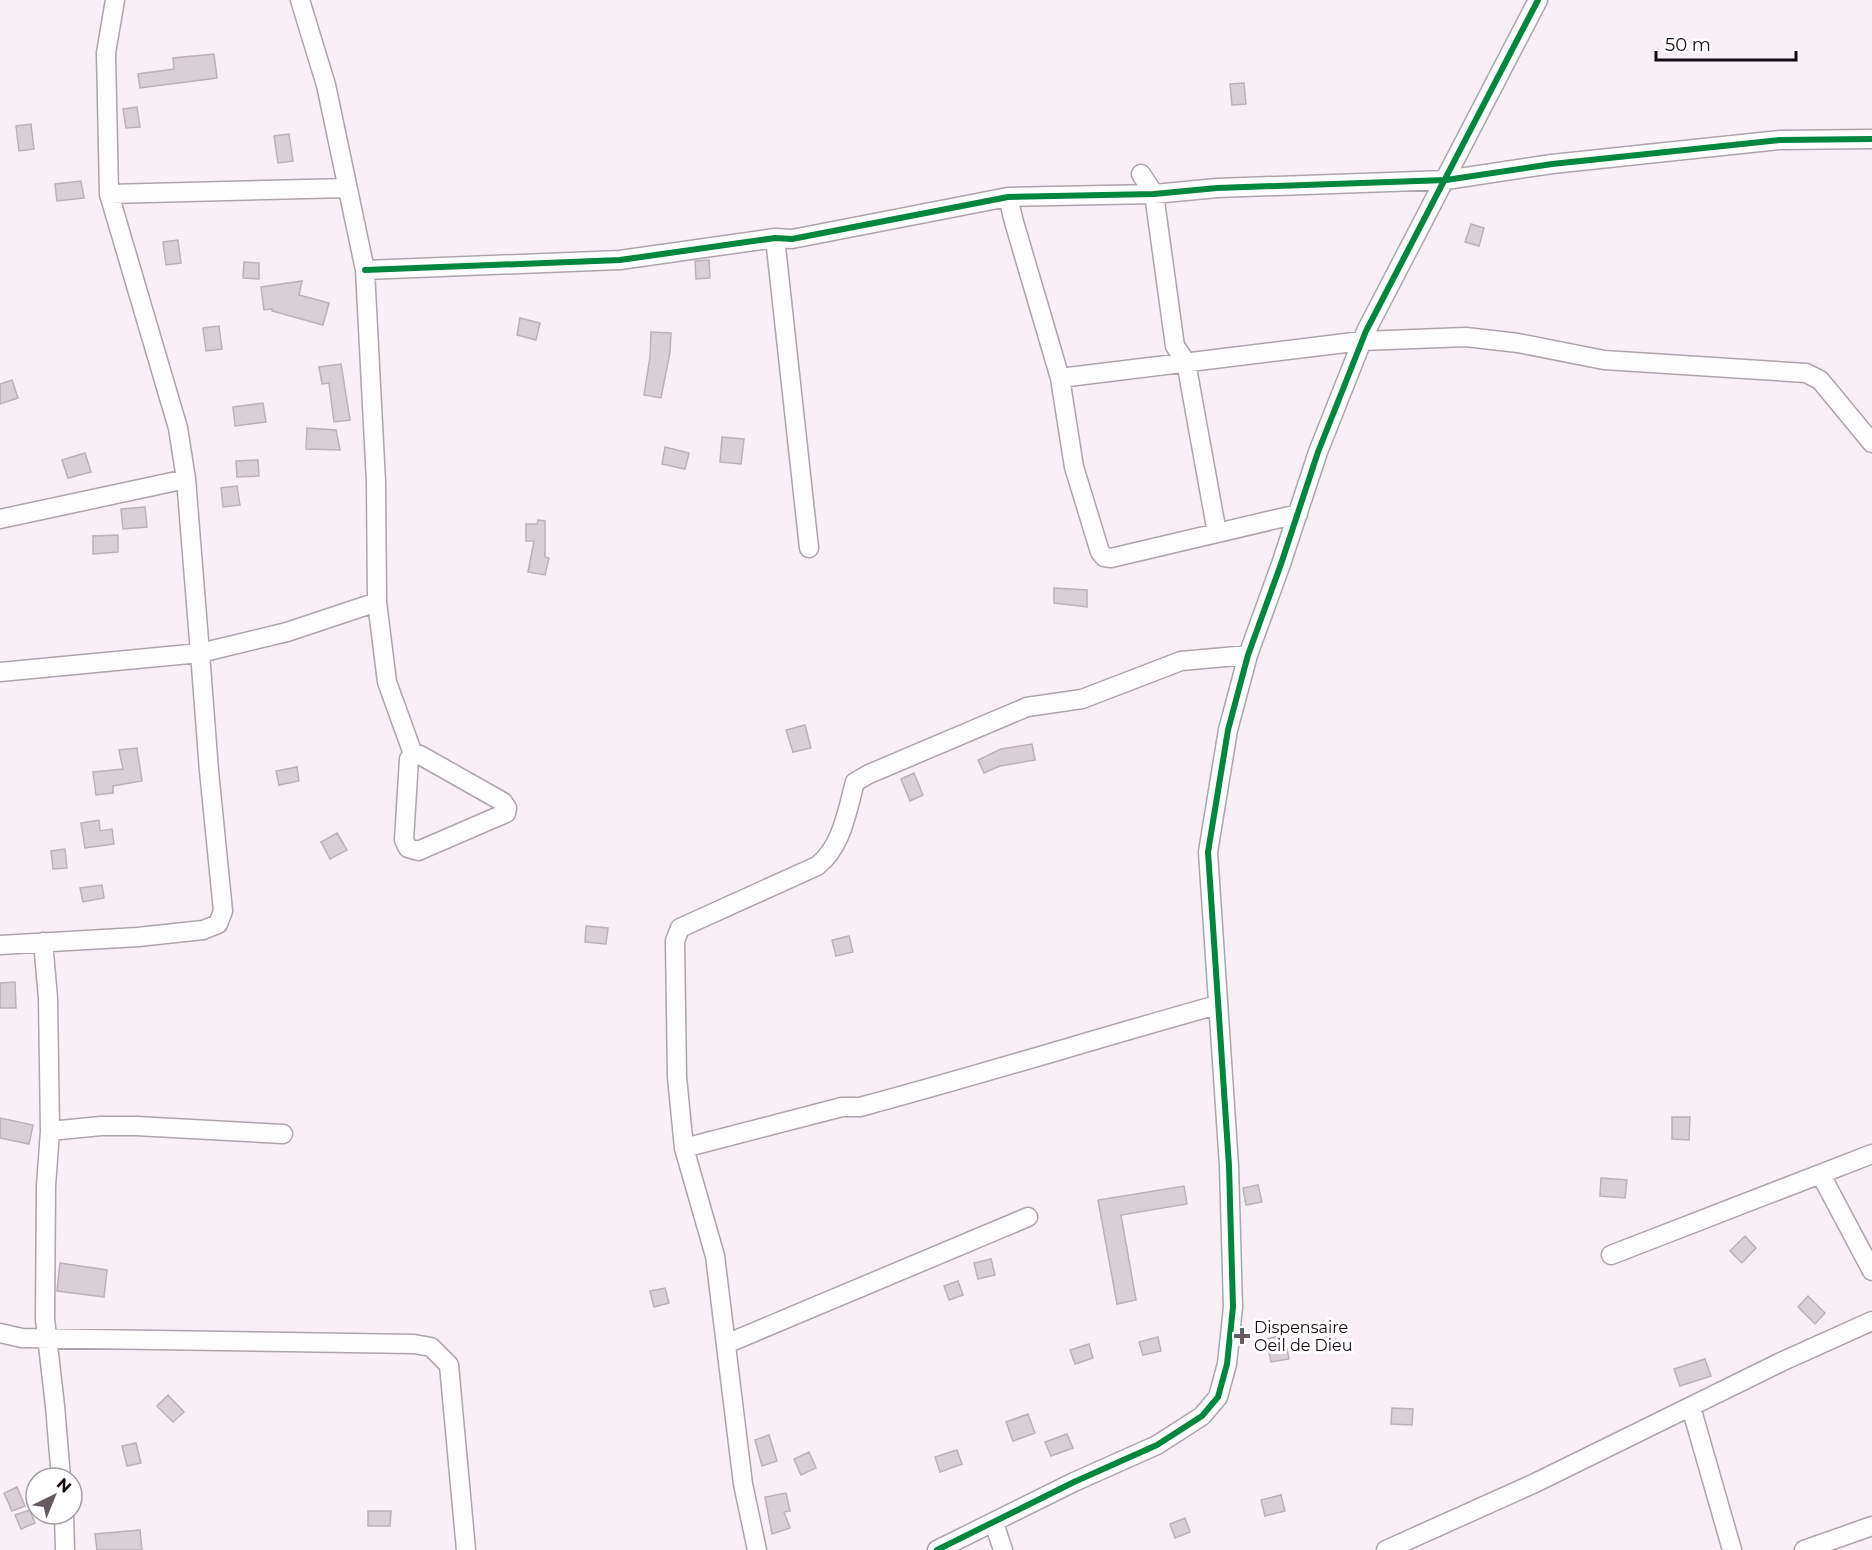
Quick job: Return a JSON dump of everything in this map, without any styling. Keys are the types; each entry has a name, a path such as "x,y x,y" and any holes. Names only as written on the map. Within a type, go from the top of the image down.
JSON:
{"street":[{"path":"0,945 138,937 203,930 218,924 223,911 209,771 186,479 177,428 109,194 106,53 115,0"},
{"path":"300,0 326,86 365,270 376,482 377,602 387,682 413,754"},
{"path":"937,1550 1074,1482 1157,1445 1202,1416 1218,1397 1227,1364 1233,1306 1228,1166 1208,852 1228,730 1248,656 1318,452 1362,341 1538,0"},
{"path":"365,270 620,260 775,238 792,239 1008,197 1154,194 1217,188 1446,180 1552,164 1780,140 1872,139"},
{"path":"1141,174 1154,194 1175,346 1186,362 1217,533"},
{"path":"109,194 347,188"},
{"path":"1008,197 1060,378 1074,467 1100,552 1104,558 1298,514"},
{"path":"775,238 809,548"},
{"path":"1060,378 1362,341 1466,337 1518,343 1604,360 1806,374 1820,380 1872,443"},
{"path":"0,519 186,479"},
{"path":"0,672 200,653 286,632 377,602"},
{"path":"757,1550 743,1484 715,1256 684,1149 677,1077 675,941 680,928 817,866 827,858 836,847 855,782 869,774 1027,707 1082,699 1181,661 1248,656"},
{"path":"413,754 420,755 503,802 507,808 506,813 418,851 408,848 404,840 409,759 413,754"},
{"path":"43,942 48,998 50,1131 46,1186 45,1319 60,1466"},
{"path":"684,1149 843,1107 860,1107 1217,1005"},
{"path":"50,1131 101,1126 136,1126 283,1134"},
{"path":"1611,1255 1872,1154"},
{"path":"1821,1175 1872,1270"},
{"path":"726,1344 1028,1217"},
{"path":"1386,1550 1535,1483 1781,1362 1872,1321"},
{"path":"0,1333 22,1338 47,1339 414,1344 431,1347 449,1365 466,1550"},
{"path":"1691,1407 1732,1550"},
{"path":"994,1523 1003,1550"},
{"path":"64,1526 65,1550"},
{"path":"1803,1550 1872,1526"}],"building":[{"path":"214,54 217,78 140,88 138,74 174,69 173,58"},
{"path":"1244,83 1246,104 1232,105 1230,84"},
{"path":"137,107 140,127 126,128 123,109"},
{"path":"31,124 34,149 19,151 16,126"},
{"path":"289,134 293,161 278,163 274,136"},
{"path":"81,181 84,198 57,201 55,184"},
{"path":"1471,224 1484,228 1479,246 1465,242"},
{"path":"178,240 181,263 166,265 163,242"},
{"path":"709,260 710,278 696,279 695,261"},
{"path":"244,262 259,263 259,279 243,278"},
{"path":"302,281 299,295 329,303 323,325 272,311 272,309 264,310 261,287"},
{"path":"520,318 540,323 536,340 517,335"},
{"path":"219,326 222,349 206,351 203,328"},
{"path":"651,332 671,333 670,352 661,398 644,395"},
{"path":"341,364 350,420 334,422 329,383 322,384 319,367"},
{"path":"12,380 18,398 0,404 0,384"},
{"path":"263,403 266,422 235,426 233,407"},
{"path":"307,428 336,430 340,450 306,449"},
{"path":"722,437 744,439 741,464 720,462"},
{"path":"665,447 689,453 685,469 662,464"},
{"path":"85,453 91,472 68,478 62,460"},
{"path":"258,460 259,476 237,477 236,461"},
{"path":"237,486 240,505 223,507 221,488"},
{"path":"145,507 147,527 123,529 121,509"},
{"path":"538,520 545,521 545,557 549,558 545,575 528,572 534,541 526,541 526,524 537,524"},
{"path":"118,535 118,552 93,554 93,536"},
{"path":"1054,588 1087,590 1087,607 1054,603"},
{"path":"805,725 811,748 793,752 786,730"},
{"path":"1032,744 1035,760 1000,766 984,773 978,760 1001,749"},
{"path":"137,748 142,781 113,786 113,793 96,795 93,772 123,769 119,750"},
{"path":"297,767 299,781 279,785 276,771"},
{"path":"914,773 923,795 910,801 901,779"},
{"path":"99,820 100,831 112,829 114,844 85,848 81,823"},
{"path":"337,833 347,850 330,859 321,842"},
{"path":"65,849 67,868 53,869 51,851"},
{"path":"102,885 104,898 83,902 80,888"},
{"path":"586,926 608,928 606,944 585,942"},
{"path":"849,936 853,952 836,956 832,940"},
{"path":"15,982 16,1008 0,1008 0,983"},
{"path":"1672,1117 1690,1117 1689,1140 1672,1139"},
{"path":"0,1118 33,1125 29,1144 0,1138"},
{"path":"1601,1178 1627,1180 1625,1198 1600,1196"},
{"path":"1258,1185 1262,1202 1246,1205 1243,1188"},
{"path":"1184,1186 1187,1204 1121,1215 1136,1300 1117,1304 1098,1200"},
{"path":"1745,1236 1756,1248 1742,1263 1730,1251"},
{"path":"991,1259 995,1275 978,1279 974,1263"},
{"path":"60,1263 107,1270 104,1297 57,1291"},
{"path":"958,1281 963,1295 949,1300 944,1286"},
{"path":"665,1288 669,1303 654,1307 650,1291"},
{"path":"1808,1296 1825,1313 1815,1324 1798,1307"},
{"path":"1284,1335 1289,1359 1271,1362 1266,1339"},
{"path":"1158,1337 1161,1351 1143,1355 1139,1342"},
{"path":"1089,1344 1093,1358 1075,1364 1070,1350"},
{"path":"1705,1359 1711,1376 1680,1386 1674,1369"},
{"path":"168,1395 184,1412 173,1422 157,1406"},
{"path":"1392,1408 1413,1409 1412,1425 1391,1424"},
{"path":"1028,1414 1035,1433 1013,1441 1006,1422"},
{"path":"1067,1434 1073,1448 1051,1456 1045,1442"},
{"path":"769,1435 777,1461 762,1466 755,1440"},
{"path":"136,1443 141,1463 127,1466 122,1446"},
{"path":"957,1450 962,1464 940,1472 935,1457"},
{"path":"809,1452 816,1468 801,1475 794,1459"},
{"path":"17,1487 24,1506 12,1511 4,1493"},
{"path":"786,1493 790,1511 784,1512 790,1528 772,1534 765,1497"},
{"path":"1281,1495 1285,1511 1265,1516 1261,1500"},
{"path":"368,1511 391,1511 390,1526 368,1526"},
{"path":"24,1512 24,1526 28,1526 21,1529 15,1515"},
{"path":"1185,1518 1190,1532 1175,1538 1170,1524"},
{"path":"140,1530 142,1550 97,1550 95,1534"}],"cycle path":[{"path":"937,1550 1074,1482 1157,1445 1202,1416 1218,1397 1227,1364 1233,1307 1229,1166 1208,852 1228,730 1248,655 1318,452 1366,331 1538,0"},
{"path":"365,270 620,260 775,238 792,239 1008,197 1154,194 1217,188 1446,180 1552,164 1780,140 1872,139"}],"place":[{"name":"Dispensaire Oeil de Dieu","path":"1242,1336"}]}
